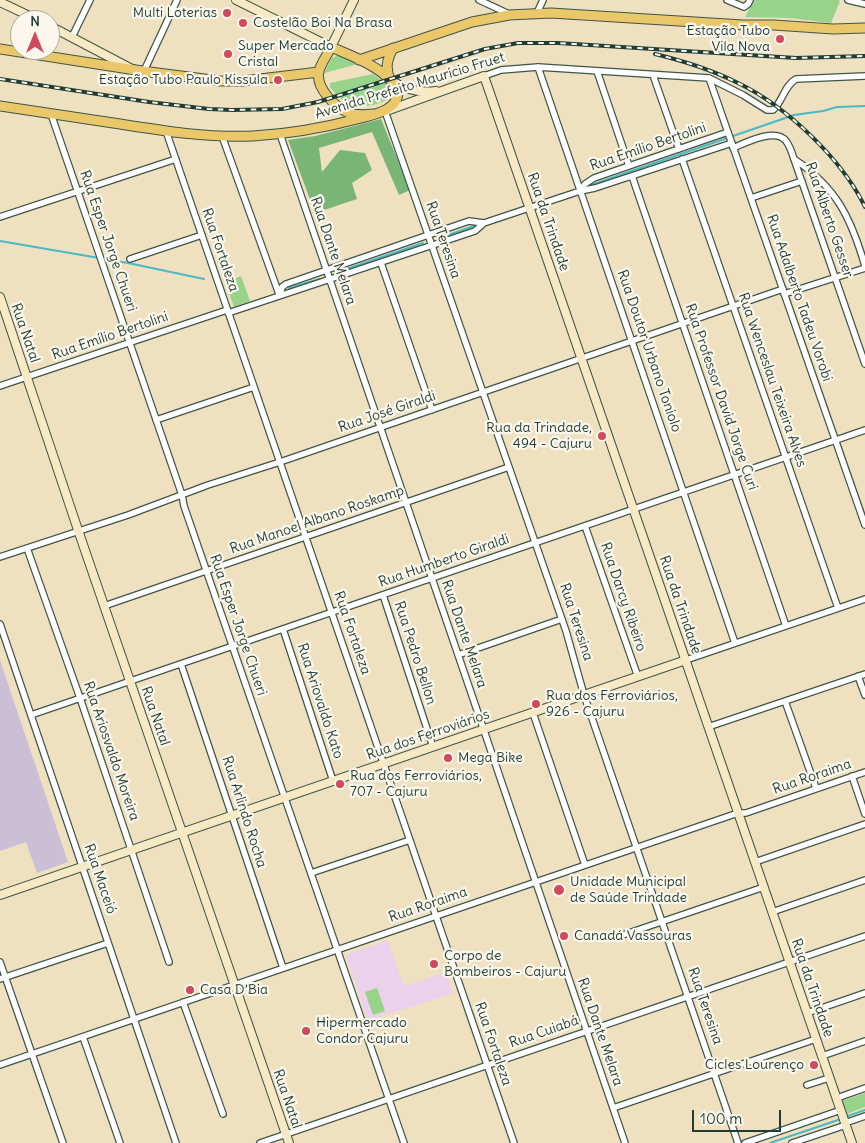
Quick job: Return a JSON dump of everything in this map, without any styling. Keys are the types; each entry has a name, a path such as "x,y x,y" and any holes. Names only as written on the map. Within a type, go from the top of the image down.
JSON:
{"main road":[{"path":"360,60 472,22 509,15 537,13 743,25 833,29 865,28"},
{"path":"373,114 351,113 330,99 321,86 319,72 331,47 372,66 397,88 398,96 395,102 384,111"},
{"path":"390,80 386,67 393,48"},
{"path":"0,49 200,79 238,81 319,72"},
{"name":"Avenida Prefeito Maurício Fruet","path":"0,106 166,131 222,136 280,134 321,128 384,111"}],"street":[{"path":"72,37 90,0"},
{"path":"144,71 177,0"},
{"path":"236,0 331,47 354,0"},
{"path":"479,0 509,15"},
{"path":"537,13 543,0"},
{"path":"727,0 744,7 750,0"},
{"path":"848,0 865,4"},
{"path":"0,1 18,10"},
{"path":"60,31 132,69"},
{"name":"Avenida Prefeito Maurício Fruet","path":"384,111 502,70 538,67 709,78"},
{"name":"Rua Doutor Urbano Toniolo","path":"538,67 735,643"},
{"path":"597,71 629,166"},
{"path":"653,74 679,149"},
{"name":"Rua da Trindade","path":"484,76 852,1143"},
{"path":"709,78 743,95 767,110 773,110 783,97 789,83 796,79 865,76"},
{"name":"Rua Adalberto Tadeu Vorobi","path":"709,78 865,525"},
{"path":"390,80 415,91 434,91 450,88"},
{"name":"Rua Teresina","path":"384,111 536,543 574,656 584,695 738,1143"},
{"name":"Rua Esper Jorge Chueri","path":"51,114 404,1143"},
{"name":"Rua Fortaleza","path":"166,131 514,1143"},
{"name":"Rua Emílio Bertolini","path":"580,190 588,181 728,132"},
{"name":"Rua Dante Melara","path":"280,134 625,1143"},
{"name":"Rua Emílio Bertolini","path":"280,295 282,287 286,284 469,222 484,223 580,190 595,188 682,159 770,135 781,137 786,141"},
{"path":"222,136 280,295"},
{"name":"Rua Alberto Gesser","path":"786,141 802,181 865,364"},
{"path":"0,217 176,159"},
{"name":"Rua Wenceslau Teixeira Alves","path":"682,159 838,608"},
{"path":"794,159 818,179 832,193 842,207 853,228 865,267"},
{"name":"Rua Professor David Jorge Curi","path":"632,176 786,626"},
{"path":"751,198 802,181"},
{"name":"Rua Emílio Bertolini","path":"0,386 432,246 475,231 484,223"},
{"path":"130,259 202,235"},
{"path":"381,263 432,410"},
{"name":"Rua José Giraldi","path":"0,557 128,515 208,485 280,462 682,323 783,291 836,278 865,267"},
{"name":"Rua Natal","path":"0,297 78,530 289,1143"},
{"path":"156,420 254,387"},
{"name":"Rua Humberto Giraldi","path":"31,715 865,430"},
{"name":"Rua Manoel Albano Roskamp","path":"104,606 509,468"},
{"name":"Rua Darcy Ribeiro","path":"585,526 638,677"},
{"name":"Rua Ariosvaldo Moreira","path":"27,548 170,962"},
{"name":"Rua Pedro Bellon","path":"383,595 433,747"},
{"name":"Rua dos Ferroviários","path":"0,895 865,599"},
{"path":"458,655 562,619"},
{"name":"Rua Maceió","path":"0,624 176,1143"},
{"name":"Rua Ariovaldo Kato","path":"283,629 332,781"},
{"name":"Rua Arlindo Rocha","path":"181,664 282,968"},
{"path":"708,727 865,674"},
{"path":"858,676 865,696"},
{"path":"785,701 816,788"},
{"path":"533,713 585,865"},
{"name":"Rua Roraima","path":"0,1065 738,812 746,813 865,772"},
{"path":"852,776 865,814"},
{"path":"755,862 865,824"},
{"path":"311,873 410,840"},
{"path":"772,912 865,880"},
{"path":"614,938 764,887"},
{"name":"Rua Cuiabá","path":"260,1143 865,936"},
{"path":"3,978 108,943"},
{"path":"0,962 3,978 63,1143"},
{"path":"807,1013 865,993"},
{"path":"183,1002 223,1114"},
{"path":"83,1037 120,1143"},
{"path":"613,1108 816,1038"},
{"path":"822,1056 865,1041"},
{"path":"807,1085 830,1078"},
{"path":"837,1098 865,1088"},
{"path":"745,1143 841,1110"},
{"path":"792,1143 804,1141 865,1116"}],"shaded area":[{"path":"0,660 68,862 37,873 26,842 0,851"},
{"path":"388,940 404,986 446,972 453,993 368,1021 346,955"}],"green space":[{"path":"754,0 840,1 831,23 790,18 745,17"},
{"path":"339,55 358,64 324,73 332,58"},
{"path":"373,74 391,87 392,97 375,105 358,106 351,104 343,100 330,87 330,83"},
{"path":"381,119 410,190 399,195 372,132 319,148 322,172 340,150 365,153 372,170 352,183 357,199 315,213 288,140 315,136"},
{"path":"241,276 250,301 234,307 225,282"},
{"path":"377,988 385,1011 373,1015 365,992"},
{"path":"865,1093 865,1107 847,1114 842,1101"}],"waterway":[{"path":"591,185 794,115 837,107 865,106"},
{"path":"440,238 474,226"},
{"path":"0,241 99,258"},
{"path":"338,272 423,243"},
{"path":"103,259 204,279"},
{"path":"289,288 320,279"},
{"path":"845,1117 865,1110"},
{"path":"770,1143 841,1119"}],"railway":[{"path":"0,79 149,102 209,109 282,109 318,102 485,49 518,43 558,43 796,58 865,56"},
{"path":"655,54 718,74 738,83 775,105 811,136 827,153 855,189 865,207"}],"place":[{"name":"Multi Loterias","path":"227,13"},
{"name":"Costelão Boi Na Brasa","path":"243,23"},
{"name":"Estação Tubo Vila Nova","path":"780,39"},
{"name":"Super Mercado Cristal","path":"228,54"},
{"name":"Estação Tubo Paulo Kissula","path":"278,80"},
{"name":"Rua da Trindade, 494 - Cajuru","path":"602,436"},
{"name":"Rua dos Ferroviários, 926 - Cajuru","path":"536,704"},
{"name":"Mega Bike","path":"448,758"},
{"name":"Rua dos Ferroviários, 707 - Cajuru","path":"340,784"},
{"name":"Unidade Municipal de Saúde Trindade","path":"559,890"},
{"name":"Canadá Vassouras","path":"564,936"},
{"name":"Corpo de Bombeiros - Cajuru","path":"434,964"},
{"name":"Casa D’Bia","path":"190,990"},
{"name":"Hipermercado Condor Cajuru","path":"306,1031"},
{"name":"Cicles Lourenço","path":"814,1065"}]}
